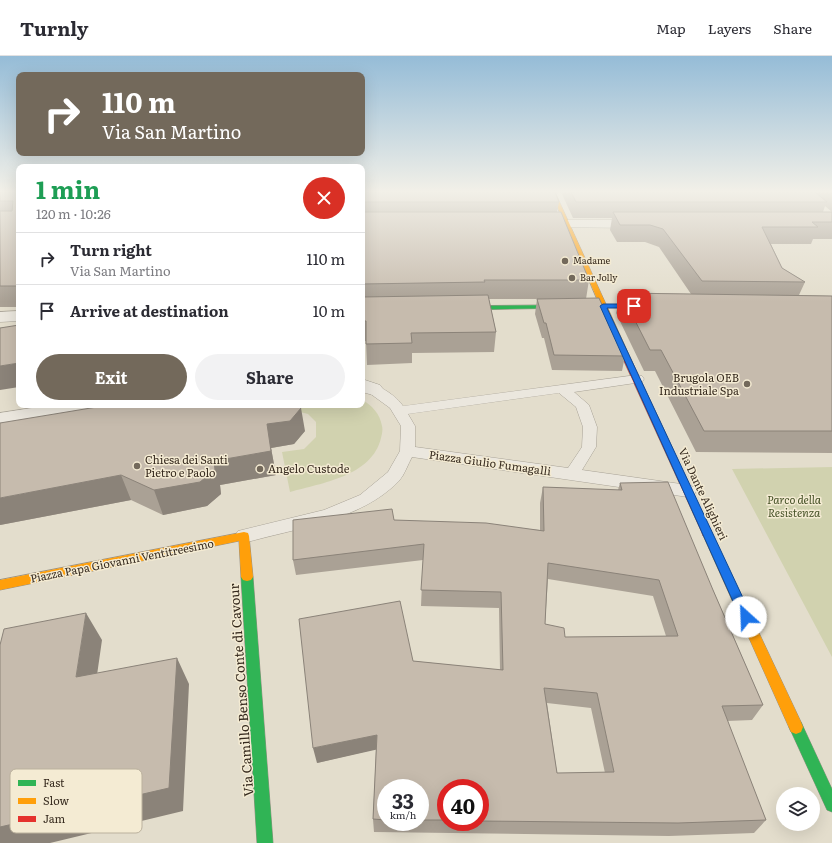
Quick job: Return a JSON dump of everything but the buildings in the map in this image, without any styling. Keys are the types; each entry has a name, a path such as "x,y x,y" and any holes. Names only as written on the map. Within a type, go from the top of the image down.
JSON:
{"street":[{"name":"Via Dante Alighieri","path":"568,229 607,306 637,379 832,805"},
{"path":"591,306 607,306"},
{"path":"449,309 575,307"},
{"path":"0,317 16,316"},
{"path":"0,419 72,408"},
{"name":"Piazza Papa Giovanni Ventitreesimo","path":"0,585 244,536"},
{"name":"Via Camillo Benso Conte di Cavour","path":"244,536 265,843"}],"lane":[{"path":"399,411 637,379"},
{"path":"244,536 327,515 366,499 394,476 408,451 408,426 395,405 368,387"},
{"path":"562,389 582,405 590,427 589,448 572,474"},
{"name":"Piazza Giulio Fumagalli","path":"408,451 688,491"}],"green space":[{"path":"365,402 375,410 381,422 382,434 376,451 357,469 330,481 290,492 282,452 304,449 316,437 316,422 308,414 285,408 365,408"},
{"name":"Parco della Resistenza","path":"832,467 832,657 732,469"}],"traffic: fast":[{"path":"461,308 565,307"},
{"path":"247,577 265,843"},
{"path":"796,727 832,805"}],"traffic: slow":[{"path":"569,229 626,357"},
{"path":"707,533 796,727"},
{"path":"0,585 244,536 247,577"}],"traffic: jam":[{"path":"626,357 707,533"}],"place":[{"name":"Madame","path":"565,261"},
{"name":"Bar Jolly","path":"572,278"},
{"name":"Brugola OEB Industriale Spa","path":"747,384"},
{"name":"Chiesa dei Santi Pietro e Paolo","path":"137,466"},
{"name":"Angelo Custode","path":"260,469"}],"route":[{"path":"634,306 603,306 746,617"}]}
